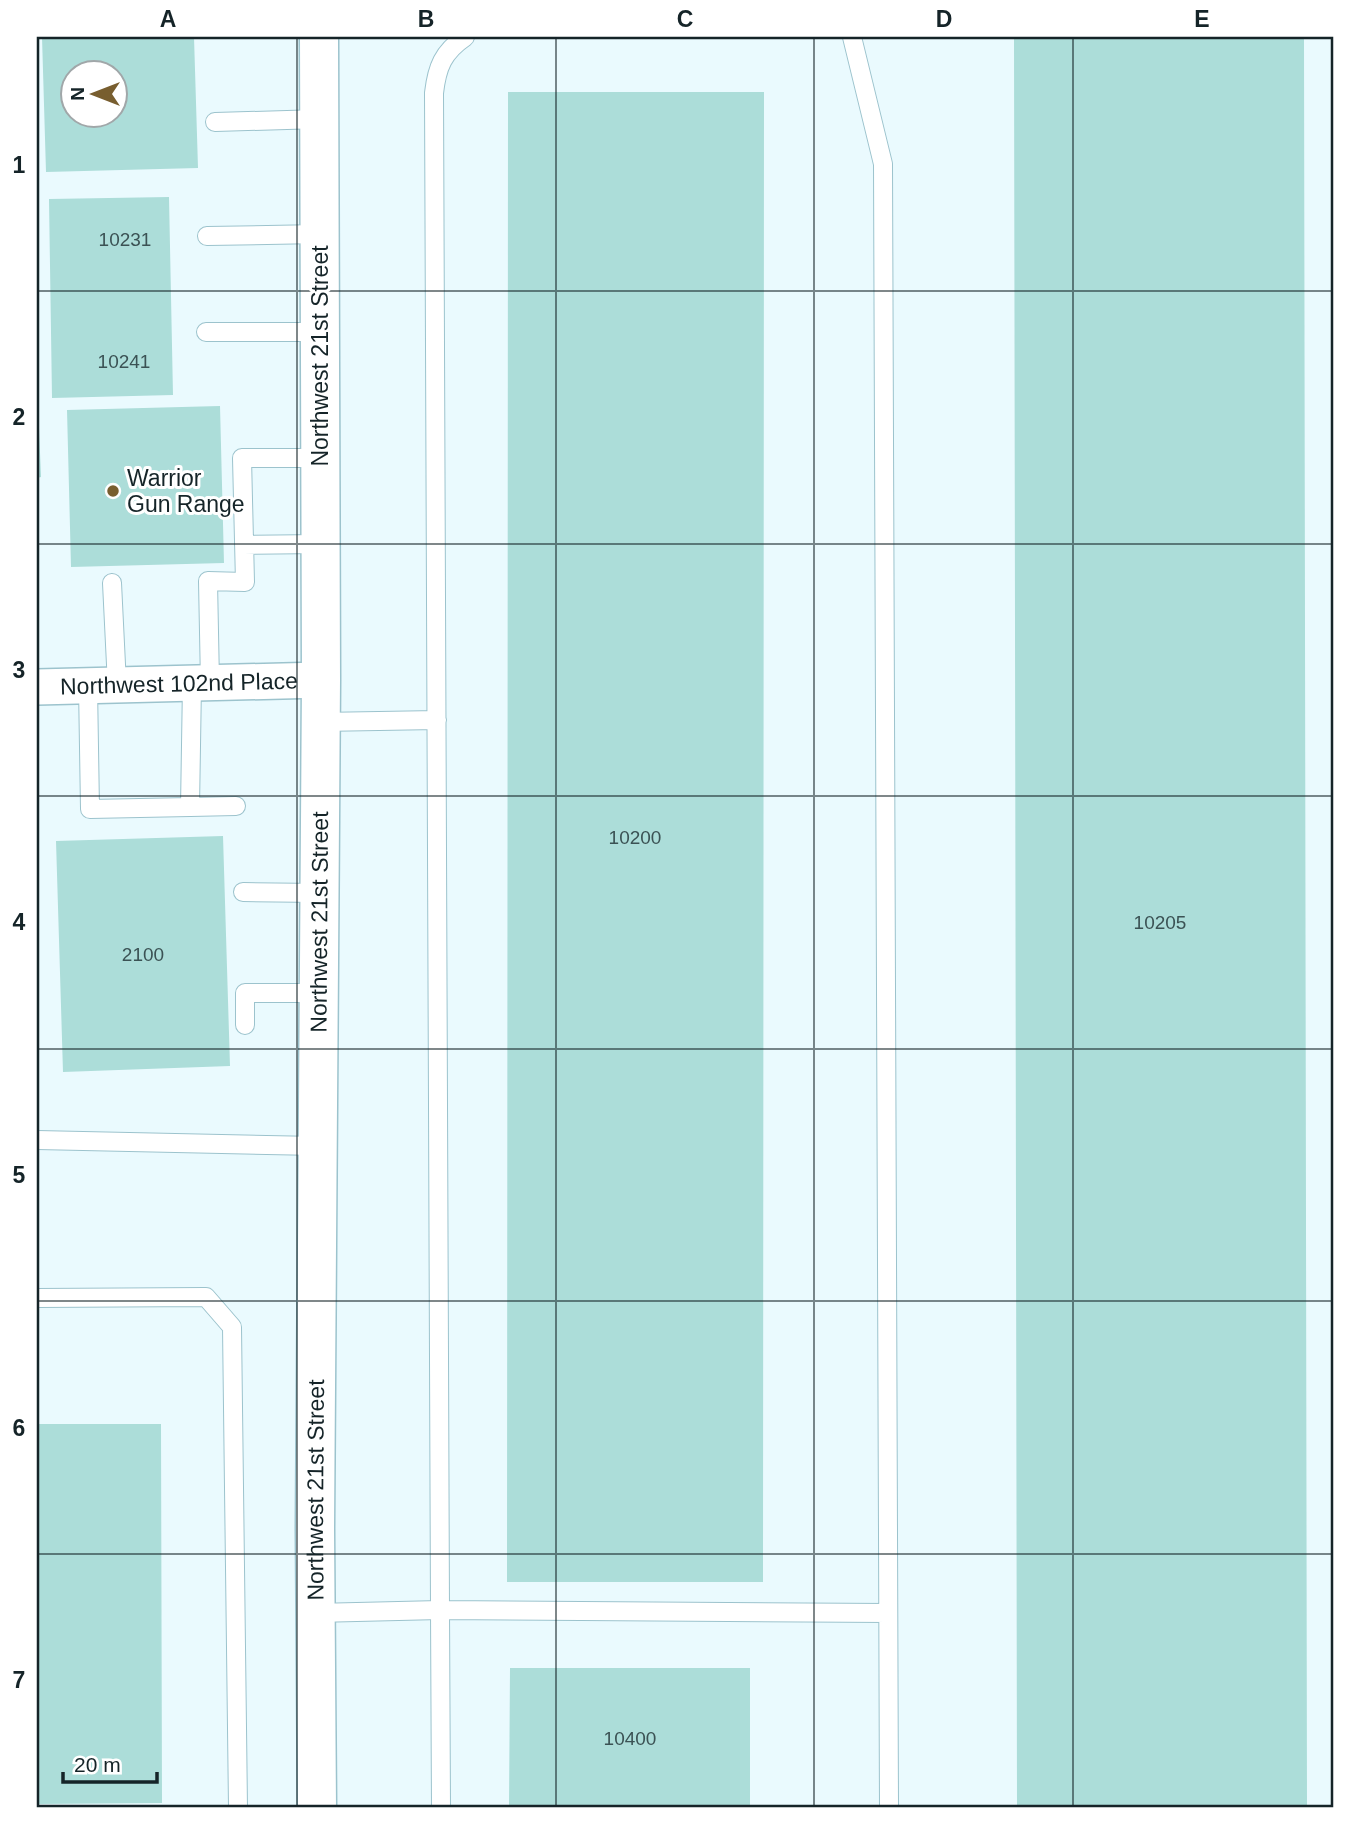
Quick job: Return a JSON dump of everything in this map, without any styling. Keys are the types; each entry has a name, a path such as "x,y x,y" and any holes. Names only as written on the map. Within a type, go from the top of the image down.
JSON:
{"street":[{"name":"Northwest 21st Street","path":"317,1808 315,1613 321,680 319,37"},
{"name":"Northwest 102nd Place","path":"37,687 321,680"}],"lane":[{"path":"441,1808 434,93 436,75 443,58 454,44 465,37"},
{"path":"852,37 883,164 888,1808"},
{"path":"215,122 320,119"},
{"path":"207,236 320,234"},
{"path":"206,332 320,332"},
{"path":"190,807 208,581 245,582 242,458 320,458"},
{"path":"244,545 320,544"},
{"path":"112,583 90,809 236,806"},
{"path":"320,722 437,720"},
{"path":"243,892 319,893"},
{"path":"245,1025 245,993 318,993"},
{"path":"37,1140 317,1146"},
{"path":"37,1298 206,1297 232,1327 238,1808"},
{"path":"315,1613 440,1610 888,1613"}],"building":[{"path":"42,37 194,37 198,168 46,172"},
{"path":"1014,37 1304,37 1307,1808 1017,1808"},
{"path":"508,92 764,92 763,1582 507,1582"},
{"path":"169,197 173,395 52,398 49,199"},
{"path":"220,406 224,563 71,567 67,410"},
{"path":"37,428 41,477 37,478"},
{"path":"223,836 230,1066 63,1072 56,841"},
{"path":"37,1424 161,1424 162,1803 37,1804"},
{"path":"510,1668 750,1668 750,1808 509,1808"}],"place":[{"name":"Warrior Gun Range","path":"113,491"}]}
